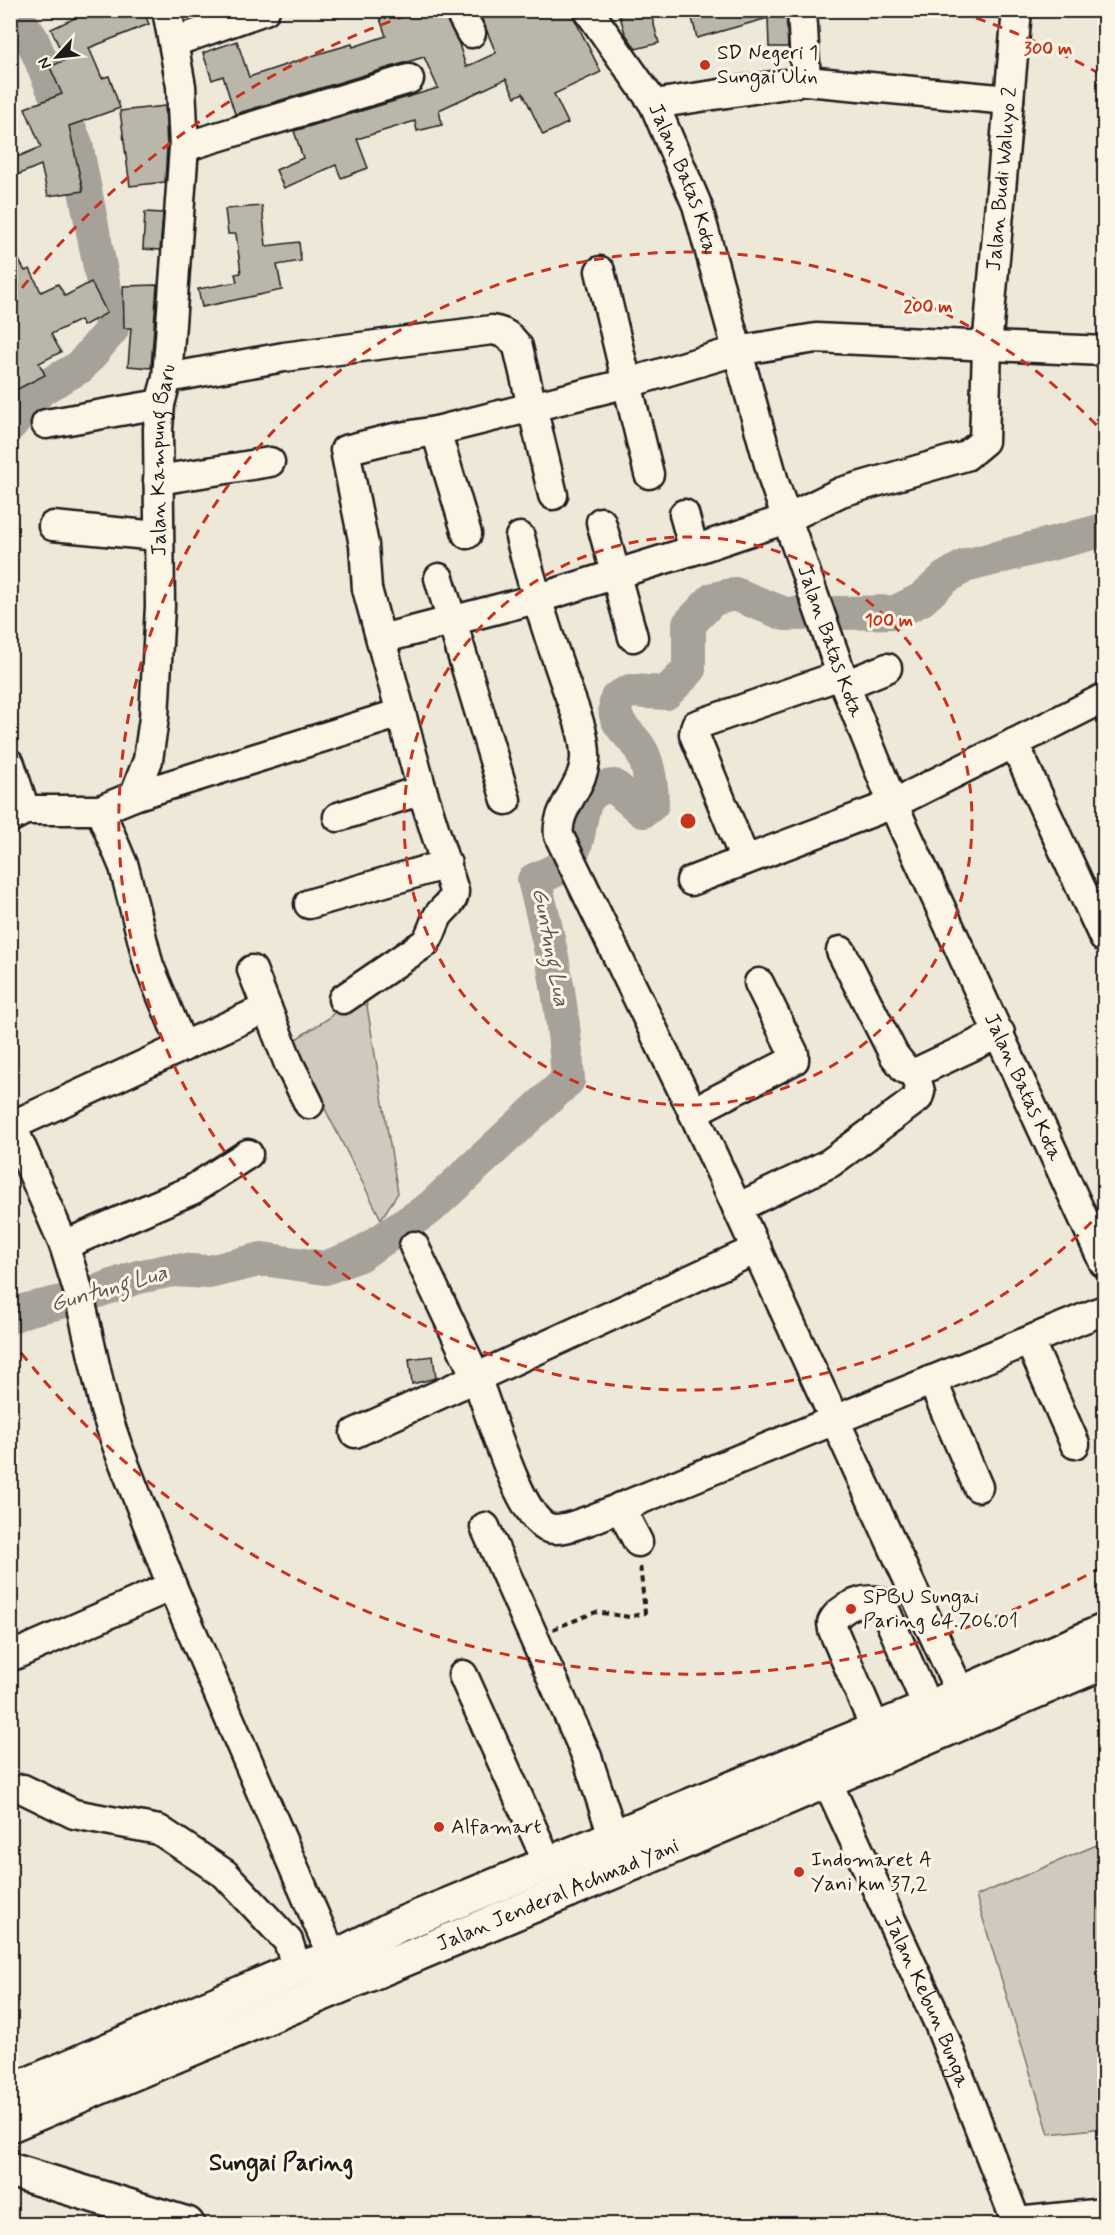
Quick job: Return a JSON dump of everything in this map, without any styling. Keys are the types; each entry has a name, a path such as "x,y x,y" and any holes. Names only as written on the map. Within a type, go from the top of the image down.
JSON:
{"main road":[{"name":"Jalan Jenderal Achmad Yani","path":"10,2092 151,2048 827,1781 1040,1674 1104,1631"},
{"name":"Jalan Jenderal Achmad Yani","path":"206,2025 297,1969 333,1958 399,1925 875,1728 961,1694 1040,1674 1104,1662"},
{"name":"Jalan Jenderal Achmad Yani","path":"10,2125 151,2048"},
{"path":"10,2170 171,2222"}],"street":[{"name":"Jalan Kampung Baru","path":"134,796 148,760 154,718 160,606 158,480 184,147 180,86 167,10"},
{"path":"174,42 264,10"},
{"name":"Jalan Batas Kota","path":"588,10 654,104 697,205 736,351 786,519 843,680 893,804 1104,1263"},
{"path":"802,10 806,81"},
{"name":"Jalan Budi Waluyo 2","path":"381,639 536,598 694,550 786,519 841,492 966,456 978,448 984,441 987,348 1017,10"},
{"path":"184,147 410,79"},
{"path":"654,104 806,81 1009,100"},
{"path":"600,271 649,474"},
{"path":"46,424 284,357 492,330 510,336 518,346 553,495"},
{"path":"343,999 415,950 432,934 438,916 454,898 447,864 422,790 368,589 364,545 345,450 531,408 628,383 736,351 816,338 987,348 1104,351"},
{"path":"436,431 467,534"},
{"path":"158,480 270,462"},
{"path":"684,514 694,550"},
{"path":"601,522 633,637"},
{"path":"53,526 158,536"},
{"path":"520,537 536,598 581,732 585,759 578,784 558,826 570,860 693,1112 836,1418 961,1694"},
{"path":"439,578 506,800"},
{"path":"745,860 694,734 696,725 887,668"},
{"path":"691,881 893,804 1104,698"},
{"path":"10,764 18,814 100,810 134,796 401,713"},
{"path":"1014,743 1104,938"},
{"path":"338,817 422,790"},
{"path":"100,810 124,867 149,966 183,1047"},
{"path":"309,904 447,864"},
{"path":"737,1208 830,1163 913,1104 920,1092 915,1073 905,1068 894,1055 841,951"},
{"path":"252,970 309,1104"},
{"path":"693,1112 794,1060 794,1054 759,983"},
{"path":"267,1008 11,1123 64,1245 86,1320 105,1410 172,1586 333,1958"},
{"path":"915,1073 1000,1033"},
{"path":"64,1245 192,1190 248,1154"},
{"path":"414,1246 476,1377 516,1484 533,1515 547,1527 563,1528 620,1507 1104,1310"},
{"path":"355,1432 757,1249"},
{"path":"1030,1342 1075,1444"},
{"path":"933,1380 978,1487"},
{"path":"620,1507 638,1542"},
{"path":"485,1527 587,1757 613,1836"},
{"path":"10,1657 172,1586"},
{"path":"875,1728 833,1630 832,1623 840,1611 871,1600 882,1603 928,1708"},
{"path":"463,1675 548,1863"},
{"name":"Jalan Kebun Bunga","path":"827,1781 939,2024 1017,2223"},
{"path":"23,1789 74,1814 159,1830 225,1874 288,1941 297,1969"},
{"path":"1017,2223 1104,2213"}],"path":[{"path":"535,1637 586,1614 608,1612 629,1617 645,1613 638,1542"}],"shaded area":[{"path":"363,982 398,1193 381,1219 291,1042 329,1018"},
{"path":"1104,1842 1104,2128 1049,2134 976,1896"}],"building":[{"path":"96,10 98,16 111,10 143,10 149,24 89,48 102,78 109,76 120,108 69,126 83,191 48,196 41,165 10,178 10,160 41,147 25,108 62,94 50,67 65,60 51,29"},
{"path":"377,10 443,10 459,44 466,67 496,53 478,10 570,10 601,72 554,94 568,123 543,135 523,93 515,97 506,79 439,110 442,125 417,131 415,121 357,139 368,168 341,178 336,165 284,188 276,170 303,158 294,131 438,88 424,57 235,114 223,76 212,80 203,53 237,41 249,77 321,53 352,44 353,47 386,36"},
{"path":"618,10 650,10 659,43 636,49 625,33"},
{"path":"690,10 786,10 788,47 769,47 768,18 697,38"},
{"path":"165,106 167,147 165,182 130,186 120,111"},
{"path":"262,206 266,246 299,242 301,261 277,265 282,290 202,307 198,289 237,282 235,274 241,273 236,234 228,234 225,209"},
{"path":"145,212 163,213 160,250 143,249"},
{"path":"10,244 25,271 30,269 41,292 58,284 65,296 91,282 107,313 83,326 80,320 51,334 61,352 39,363 45,375 10,393"},
{"path":"157,285 151,368 128,366 131,328 124,328 123,286"},
{"path":"433,1356 436,1378 412,1384 409,1359"}],"waterway":[{"path":"10,425 41,389 80,367 112,329 76,144 32,39 12,10"},
{"name":"Guntung Lua","path":"10,1317 26,1310 75,1299 138,1277 172,1270 209,1272 262,1259 325,1268 359,1255 430,1208 568,1080 564,1029 556,979 534,880 563,865 572,854 584,805 599,789 614,786 643,811 652,804 647,764 642,752 618,721 615,707 617,698 630,691 666,693 689,670 689,624 713,599 735,594 785,614 896,612 922,599 945,578 965,566 1104,530"}],"place":[{"name":"SD Negeri 1 Sungai Ulin","path":"705,65"},
{"name":"SPBU Sungai Paring 64.706.01","path":"851,1609"},
{"name":"Alfamart","path":"439,1827"},
{"name":"Indomaret A Yani km 37,2","path":"799,1872"}],"district":[{"name":"Sungai Paring","path":"281,2163"}]}
